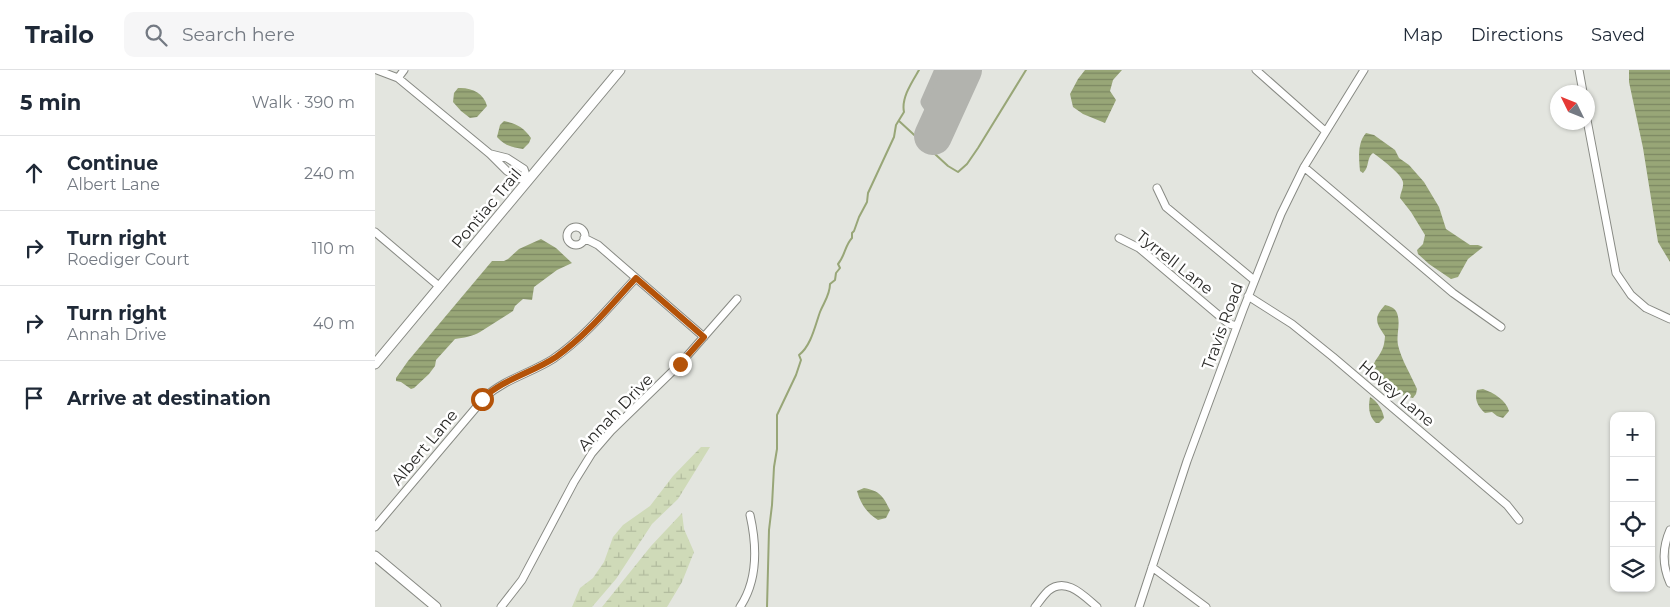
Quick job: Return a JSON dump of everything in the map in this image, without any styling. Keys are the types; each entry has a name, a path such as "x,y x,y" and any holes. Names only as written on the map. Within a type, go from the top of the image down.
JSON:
{"main road":[{"name":"Pontiac Trail","path":"375,364 620,70"},
{"path":"375,556 435,607"}],"street":[{"path":"377,70 398,78 490,154 507,171 518,178 528,181"},
{"path":"398,78 404,70"},
{"path":"1256,70 1325,131"},
{"name":"Travis Road","path":"1139,607 1187,461 1254,280 1281,214 1304,167 1364,70"},
{"path":"1579,70 1582,85"},
{"path":"1589,130 1616,273 1631,295 1646,308 1670,319"},
{"path":"490,154 507,158 524,169 528,181"},
{"path":"1304,167 1447,288 1501,327"},
{"path":"1157,188 1166,208 1254,280"},
{"path":"375,232 440,287"},
{"path":"584,238 598,245 704,337"},
{"name":"Tyrrell Lane","path":"1119,238 1139,248 1229,324 1237,326"},
{"name":"Albert Lane","path":"375,527 485,397 500,386 540,367 563,351 588,329 636,278"},
{"name":"Hovey Lane","path":"1248,296 1292,324 1333,356 1507,505 1519,520"},
{"name":"Annah Drive","path":"501,607 522,580 577,477 592,454 611,431 664,380 737,299"},
{"path":"740,607 749,590 753,576 755,537 750,515"},
{"path":"1670,530 1664,544 1664,565 1670,583"},
{"path":"1152,567 1206,607"},
{"path":"1035,607 1048,591 1057,585 1065,585 1076,590 1097,607"}],"green space":[{"path":"701,447 710,447 678,499 652,524 616,579 592,607 572,607 580,588 593,578 604,562 613,537 623,525 650,506 673,476"},
{"path":"682,513 684,529 694,552 682,582 667,607 602,607 651,546"}],"shaded area":[{"path":"1085,70 1122,70 1113,80 1110,91 1116,100 1105,123 1083,114 1073,107 1070,94"},
{"path":"1629,70 1670,70 1670,262 1658,242 1643,148 1629,82"},
{"path":"458,88 472,90 480,94 485,101 487,106 477,117 470,118 453,102 454,93"},
{"path":"504,121 519,126 531,138 523,149 509,146 497,137 500,125"},
{"path":"1366,133 1374,135 1395,150 1399,158 1409,165 1424,182 1439,207 1446,229 1470,245 1483,247 1468,259 1458,277 1451,279 1418,254 1417,250 1423,244 1425,235 1400,198 1403,182 1399,175 1373,153 1369,157 1365,171 1363,173 1360,171 1360,146"},
{"path":"541,239 556,248 572,263 557,270 534,287 532,300 523,299 515,306 513,311 477,333 455,339 436,360 435,366 429,374 414,388 411,389 396,381 396,378 408,361 492,261 504,261 519,249"},
{"path":"1385,305 1397,313 1399,321 1399,350 1417,389 1413,398 1389,388 1372,369 1382,351 1384,342 1385,336 1378,324 1377,317"},
{"path":"1483,389 1505,403 1509,411 1503,418 1492,412 1485,413 1480,408 1476,400 1476,393 1477,390"},
{"path":"1370,397 1377,403 1382,412 1384,418 1379,423 1376,423 1370,415"},
{"path":"864,488 874,491 883,498 890,510 886,518 878,520 865,508 857,491"}],"waterway":[{"path":"767,607 769,530 777,449 777,415 796,375 801,360 799,355 807,346 812,335 828,295 830,284 835,280 836,273 840,268 838,264 852,238 852,233 867,202 868,193 894,137 896,125 904,112 904,101 908,90 919,70"},
{"path":"899,121 948,166 958,172 967,164 978,148 1026,70"}],"taxiway":[{"path":"942,70 928,102 933,109 943,115"},
{"path":"937,83 954,90"}],"runway":[{"path":"933,136 963,70"}],"route":[{"path":"482,399 506,382 540,367 575,342 636,278 704,337 680,364"}]}
